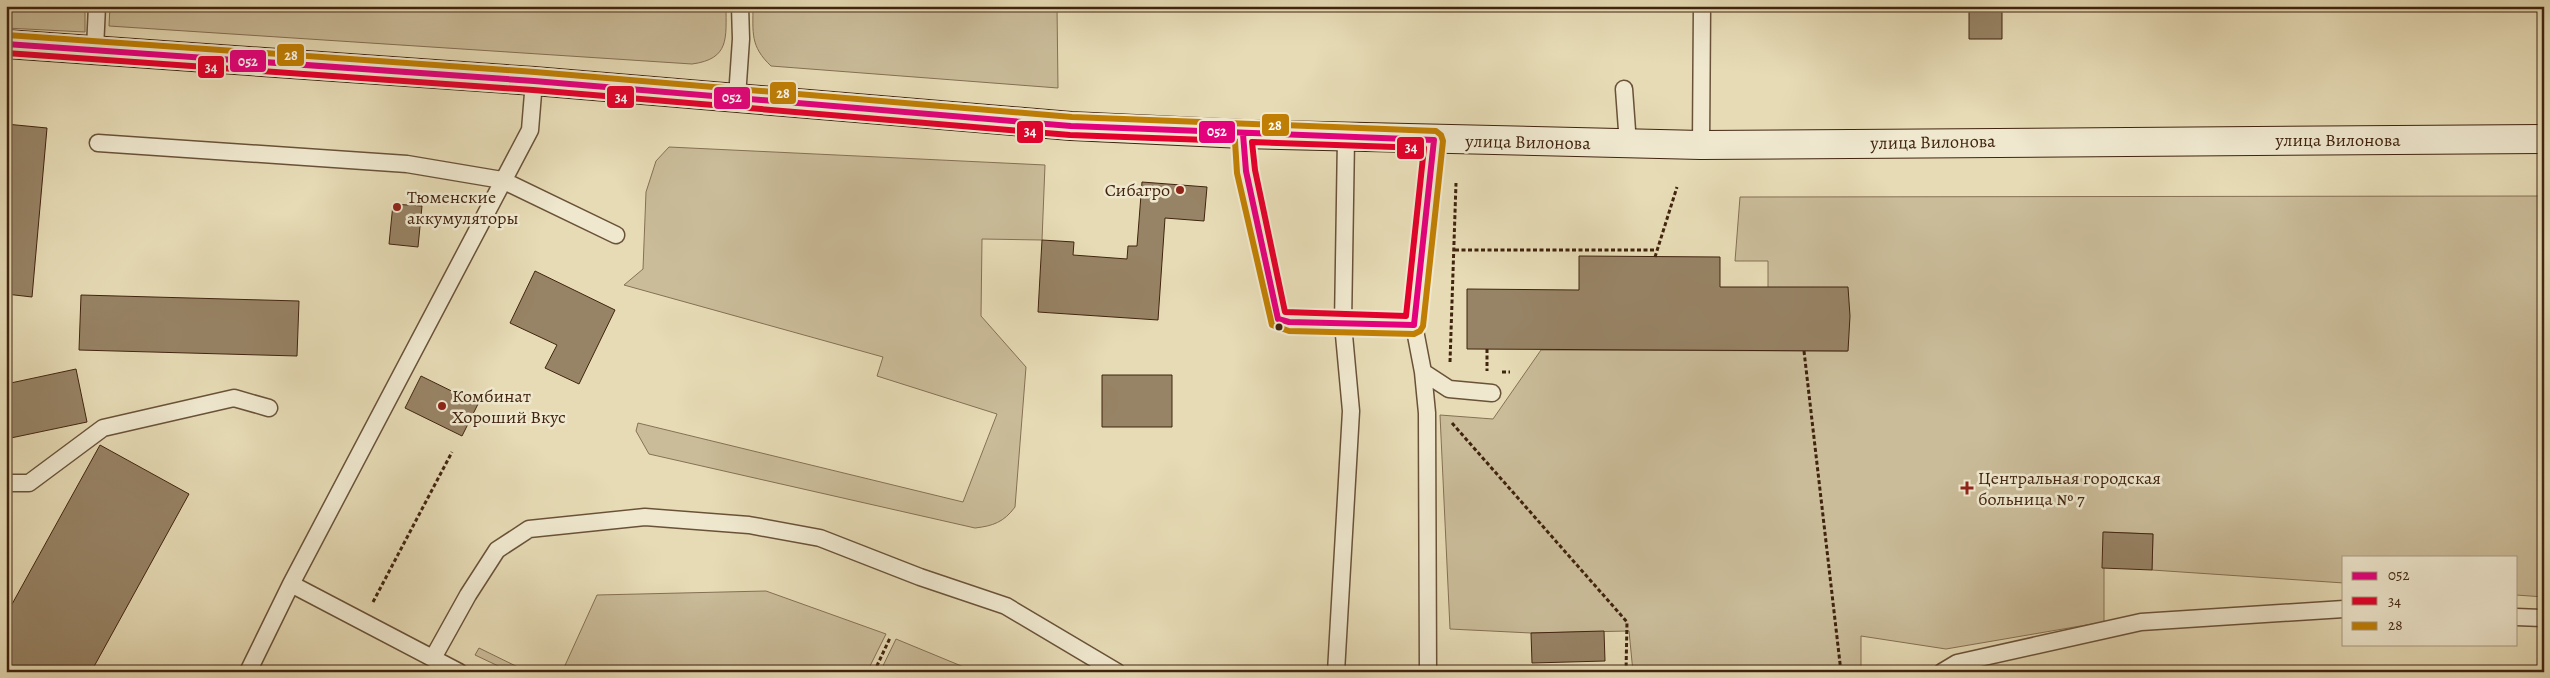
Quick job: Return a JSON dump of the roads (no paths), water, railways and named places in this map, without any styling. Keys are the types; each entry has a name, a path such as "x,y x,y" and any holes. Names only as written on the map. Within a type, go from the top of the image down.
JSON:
{"street":[{"name":"улица Вилонова","path":"6,44 534,81 1071,126 1346,138 1701,145 2544,139"}],"lane":[{"path":"96,49 97,6"},
{"path":"737,97 741,39 740,6"},
{"path":"1701,145 1702,6"},
{"path":"248,672 291,584 530,130 534,81"},
{"path":"1624,89 1628,144"},
{"path":"1243,134 1246,171 1278,319 1289,322 1414,325"},
{"path":"1336,672 1351,411 1343,324 1346,138"},
{"path":"1428,672 1427,413 1423,372 1414,325 1434,140"},
{"path":"98,143 407,164 502,180 616,235"},
{"path":"1423,372 1449,389 1492,393"},
{"path":"6,483 29,483 103,428 234,398 269,408"},
{"path":"433,658 468,595 497,550 529,529 645,517 749,525 820,538 920,577 1006,606 1116,672"},
{"path":"291,584 459,672"},
{"path":"1942,672 1958,663 2141,622 2342,609"},
{"path":"2518,617 2544,618"}],"place":[{"name":"Сибагро","path":"1180,190"},
{"name":"Тюменские аккумуляторы","path":"397,207"},
{"name":"Комбинат Хороший Вкус","path":"442,406"},
{"name":"Центральная городская больница № 7","path":"1967,488"}]}
